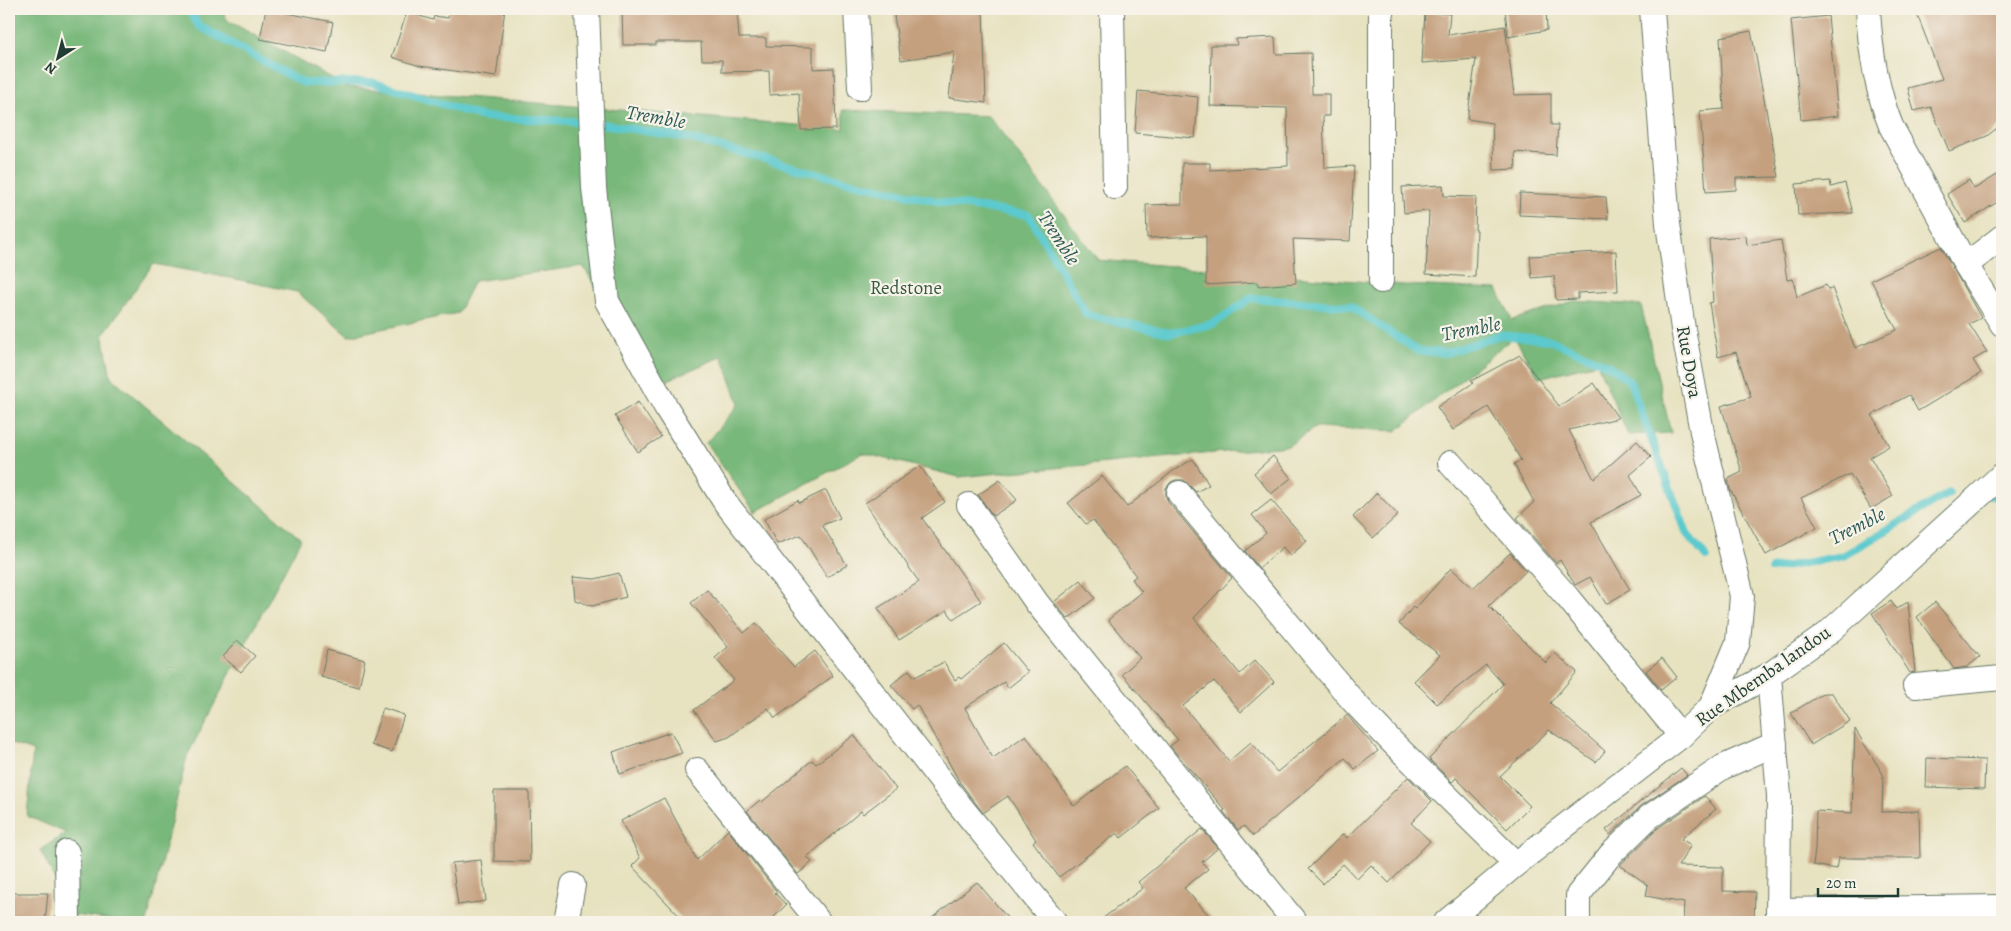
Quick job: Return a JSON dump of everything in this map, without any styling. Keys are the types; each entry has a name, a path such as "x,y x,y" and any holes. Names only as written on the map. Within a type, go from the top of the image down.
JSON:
{"street":[{"path":"587,9 594,188 607,301 667,409 725,502 956,800 1055,922"},
{"path":"856,9 860,88"},
{"path":"1112,9 1115,187"},
{"path":"1381,9 1381,281"},
{"name":"Rue Doya","path":"1652,9 1668,224 1683,329 1702,432 1742,596 1738,642 1711,707"},
{"path":"1868,9 1870,40 1883,107 1891,126 1966,265 2002,324"},
{"path":"1966,265 2002,237"},
{"path":"1450,463 1568,598 1681,736"},
{"name":"Rue Mbemba landou","path":"1446,922 1516,864 1681,736 1711,707 1769,675 1826,634 2002,475"},
{"path":"1179,493 1353,701 1516,864"},
{"path":"968,505 1036,603 1295,922"},
{"path":"1769,675 1779,796 1778,916 2002,907"},
{"path":"1915,686 2002,678"},
{"path":"1578,922 1578,895 1611,854 1649,817 1723,767 1775,744"},
{"path":"697,770 819,922"},
{"path":"67,852 68,922"},
{"path":"566,922 573,885"},
{"path":"2002,897 2002,922"}],"green space":[{"name":"Redstone","path":"9,9 222,9 227,20 348,87 844,129 843,110 989,116 1098,260 1404,285 1497,289 1512,320 1574,301 1641,305 1671,433 1628,435 1597,363 1539,378 1514,337 1396,431 1316,427 1288,446 959,477 863,453 755,512 706,443 739,404 722,356 657,385 583,266 474,281 458,313 348,336 297,292 153,264 103,335 111,377 301,539 187,756 147,922 128,922 73,915 40,850 66,833 27,816 33,751 9,743"}],"building":[{"path":"266,9 333,22 327,52 260,39"},
{"path":"449,9 505,9 496,77 420,66 392,57 407,12 433,20 434,16 448,18"},
{"path":"622,9 737,9 739,38 766,38 766,46 813,47 813,69 834,68 836,129 801,130 799,93 770,95 769,71 722,72 722,60 702,60 701,42 656,42 656,45 623,45"},
{"path":"893,9 983,9 986,103 949,98 954,52 901,60"},
{"path":"1505,9 1546,9 1547,30 1508,37"},
{"path":"1915,9 2002,9 2002,124 1987,136 1949,151 1931,107 1914,111 1908,88 1942,79"},
{"path":"1425,12 1450,14 1448,35 1505,26 1514,95 1551,94 1551,125 1558,125 1556,155 1515,152 1516,169 1494,170 1492,123 1467,119 1476,59 1422,63"},
{"path":"1828,16 1838,116 1801,120 1791,20"},
{"path":"1751,31 1779,177 1736,178 1736,190 1706,192 1700,111 1724,109 1720,37"},
{"path":"1275,37 1276,54 1311,53 1312,94 1329,94 1329,116 1323,116 1325,168 1354,166 1350,241 1293,239 1296,283 1258,286 1258,282 1206,285 1206,236 1147,238 1146,205 1182,204 1182,163 1210,163 1210,170 1288,166 1287,108 1210,106 1211,45 1237,45 1236,39"},
{"path":"1138,91 1198,97 1195,138 1135,133"},
{"path":"2002,172 2002,199 1965,223 1947,194 1969,180 1974,189"},
{"path":"1830,181 1831,187 1845,183 1853,213 1798,215 1796,184"},
{"path":"1443,185 1444,196 1476,197 1475,277 1426,274 1429,211 1404,213 1402,187"},
{"path":"1520,193 1606,197 1608,219 1519,215"},
{"path":"1746,236 1747,245 1781,240 1787,280 1793,279 1797,297 1826,285 1828,289 1832,288 1855,348 1897,330 1871,280 1941,247 1981,318 1969,324 1987,352 1973,360 1981,373 1918,411 1909,395 1872,415 1889,446 1870,457 1893,496 1871,509 1850,474 1801,498 1817,527 1766,555 1730,489 1728,479 1742,472 1721,406 1751,397 1736,352 1718,357 1709,303 1713,302 1709,239"},
{"path":"1616,251 1618,291 1578,293 1578,299 1556,300 1554,276 1532,278 1530,256"},
{"path":"1520,355 1559,406 1594,383 1618,418 1569,430 1594,479 1637,441 1651,457 1630,475 1641,495 1591,522 1630,590 1606,604 1590,577 1575,585 1560,560 1556,563 1517,518 1534,502 1514,464 1521,460 1488,407 1453,430 1437,407 1473,383 1471,381"},
{"path":"638,402 661,437 638,452 615,416"},
{"path":"1273,456 1291,478 1271,494 1254,473"},
{"path":"1193,459 1209,485 1196,492 1184,480 1176,480 1171,482 1166,488 1166,496 1168,502 1232,578 1194,618 1240,674 1255,660 1274,682 1241,712 1214,681 1183,706 1229,761 1251,742 1277,772 1347,715 1378,751 1355,769 1345,758 1253,836 1244,826 1238,830 1223,811 1225,810 1170,746 1178,740 1122,674 1140,658 1108,620 1142,592 1132,579 1136,576 1093,520 1086,524 1068,503 1102,476 1127,507 1173,471"},
{"path":"920,466 945,502 922,518 981,601 953,619 947,610 899,640 878,608 919,582 865,503"},
{"path":"1000,480 1017,500 993,516 978,495"},
{"path":"826,490 840,518 822,525 847,565 827,577 801,535 777,544 764,519 798,500 799,503"},
{"path":"1377,493 1398,515 1373,538 1353,517"},
{"path":"1271,500 1307,541 1290,556 1283,547 1259,568 1245,551 1266,533 1252,515"},
{"path":"1510,553 1526,571 1489,606 1546,663 1555,653 1577,672 1550,703 1605,751 1596,762 1549,730 1500,776 1530,806 1507,829 1456,778 1452,782 1429,759 1503,684 1486,665 1437,704 1414,681 1440,655 1399,624 1413,607 1415,609 1451,568 1473,588"},
{"path":"619,573 626,597 592,606 575,600 573,577 595,579"},
{"path":"1081,580 1095,598 1068,619 1054,602"},
{"path":"707,590 744,633 756,623 794,667 815,651 833,676 775,718 768,708 729,737 717,741 694,710 734,680 715,658 728,647 691,603"},
{"path":"1891,601 1896,609 1908,602 1915,672 1910,673 1872,613"},
{"path":"1935,602 1980,657 1967,667 1954,669 1917,617"},
{"path":"237,640 255,656 241,672 223,657"},
{"path":"1004,643 1028,672 1008,688 1004,682 965,708 993,758 1026,735 1074,806 1125,766 1159,808 1121,838 1117,833 1059,877 1033,842 1036,840 1008,796 983,813 959,781 917,705 912,709 891,685 909,670 915,677 944,662 955,680 959,677 961,679"},
{"path":"327,650 365,660 359,687 321,677"},
{"path":"1662,658 1677,677 1661,690 1646,671"},
{"path":"1824,693 1832,693 1850,721 1811,745 1791,713"},
{"path":"383,708 404,715 392,752 371,745"},
{"path":"1855,729 1883,774 1882,812 1919,811 1920,858 1838,858 1836,869 1813,865 1816,811 1852,813"},
{"path":"671,732 682,753 620,774 613,752"},
{"path":"854,735 896,789 863,814 861,811 807,857 812,862 798,874 747,811 760,800 762,802 812,760 816,764"},
{"path":"1927,758 1985,760 1984,789 1926,787"},
{"path":"1681,768 1687,775 1641,806 1610,835 1606,830"},
{"path":"1408,777 1432,801 1411,823 1430,841 1389,883 1371,865 1357,879 1343,864 1323,884 1308,869 1343,834 1347,838"},
{"path":"494,791 529,791 530,862 494,861"},
{"path":"1705,796 1716,809 1681,839 1691,845 1678,866 1723,867 1723,891 1755,892 1754,922 1683,922 1684,903 1646,896 1648,885 1620,865 1658,828"},
{"path":"664,798 697,860 728,830 786,905 769,922 685,922 632,866 640,858 621,821"},
{"path":"1202,829 1218,848 1202,862 1208,869 1184,888 1215,922 1098,922 1143,888 1138,882"},
{"path":"481,860 486,901 458,905 452,863"},
{"path":"977,882 1011,922 927,922"},
{"path":"9,893 48,893 45,922 9,918"}],"waterway":[{"name":"Tremble","path":"188,9 199,26 303,83 372,82 483,117 591,122 687,138 845,181 941,202 1029,215 1087,315 1170,333 1213,324 1251,298 1350,306 1418,351 1446,353 1500,335 1550,340 1610,366 1630,382 1687,534 1706,557"},
{"name":"Tremble","path":"1772,569 1843,556 1949,493"},
{"name":"Tremble","path":"1991,496 2002,498"}]}
